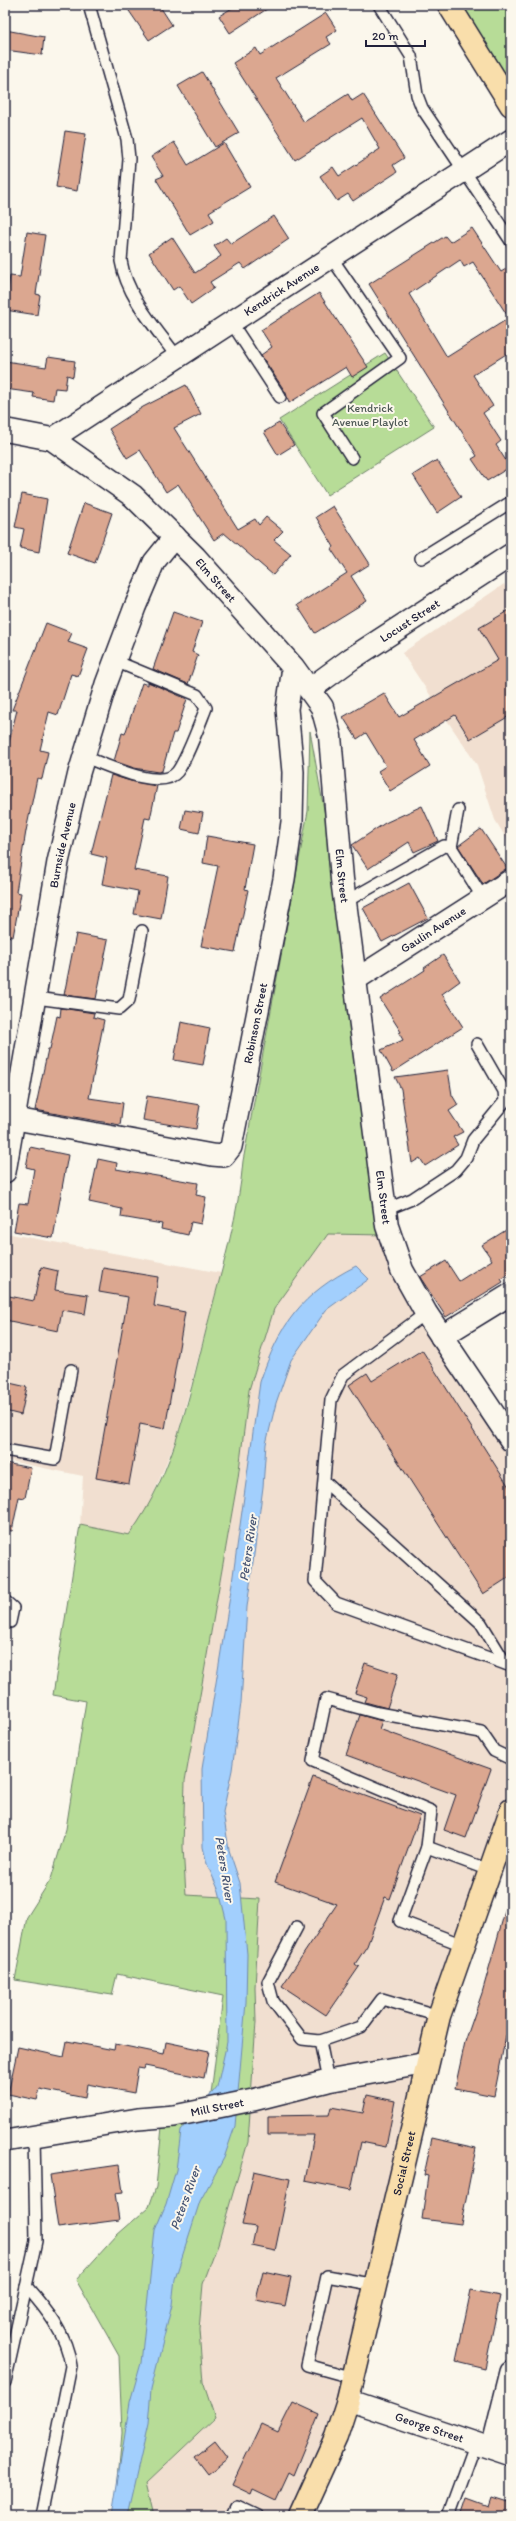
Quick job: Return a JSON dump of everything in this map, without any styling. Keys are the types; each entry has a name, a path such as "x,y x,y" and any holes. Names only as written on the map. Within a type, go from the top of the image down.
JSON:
{"main road":[{"path":"449,5 511,105"},
{"name":"Social Street","path":"300,2516 336,2437 348,2400 439,2016 489,1870 504,1846 511,1810"}],"street":[{"name":"Kendrick Avenue","path":"52,439 511,140"},
{"name":"Elm Street","path":"5,430 52,439 133,496 175,536 293,667 322,707 330,736 345,902 385,1210 395,1255 426,1313 441,1337 511,1440"},
{"name":"Burnside Avenue","path":"5,1172 10,1118 36,998 58,862 85,757 115,661 154,562 175,536"},
{"name":"Locust Street","path":"310,689 351,659 511,555"},
{"name":"Robinson Street","path":"10,1118 212,1155 224,1156 231,1147 284,879 292,822 293,772 287,709 293,667"},
{"name":"Gaulin Avenue","path":"355,980 511,880"},
{"path":"441,1337 511,1294"},
{"name":"Mill Street","path":"5,2141 34,2135 174,2116 253,2100 328,2081 427,2063"},
{"path":"484,2445 511,2372"},
{"name":"George Street","path":"348,2400 511,2455"}],"lane":[{"path":"89,5 127,139 129,159 121,261 123,276 137,300 177,357"},
{"path":"379,5 411,56 417,95 422,108 511,241"},
{"path":"331,257 400,358 323,413 352,458"},
{"path":"230,322 280,398"},
{"path":"421,558 511,502"},
{"path":"85,757 149,780 165,778 177,773 206,708 197,695 115,661"},
{"path":"458,810 452,847 483,898"},
{"path":"345,902 444,846 452,847"},
{"path":"36,998 120,1009 129,1000 142,931"},
{"path":"385,1210 412,1199 456,1170 466,1158 473,1140 505,1101 504,1091 477,1044"},
{"path":"426,1313 343,1376 330,1400 325,1482 315,1581 336,1603 509,1665"},
{"path":"5,1450 55,1459 71,1370"},
{"path":"325,1482 481,1623 509,1665"},
{"path":"5,1601 13,1608 10,1622"},
{"path":"463,1945 400,1921 427,1847 430,1811 313,1761 326,1699 378,1713 481,1732 494,1751 511,1759"},
{"path":"427,1847 489,1870"},
{"path":"297,1927 268,1982 273,2001 302,2039 320,2041 361,2027 382,1999 439,2016"},
{"path":"320,2041 328,2081"},
{"path":"5,2382 36,2241 34,2135"},
{"path":"354,2378 307,2365 327,2276 376,2285"},
{"path":"26,2286 50,2315 69,2351 70,2366 41,2516"},
{"path":"449,2516 484,2445"},
{"path":"232,2516 237,2506 258,2516"}],"shaded area":[{"path":"504,584 511,596 511,846 495,820 477,765 402,653"},
{"path":"5,1233 221,1273 177,1437 146,1512 129,1535 80,1525 83,1476 5,1460"},
{"path":"328,1234 386,1235 511,1431 511,1812 445,2002 350,2397 301,2516 154,2516 146,2483 215,2418 203,2382 199,2330 203,2284 218,2244 248,2142 256,2022 255,1987 260,1899 186,1895 183,1847 185,1781 238,1478 249,1390 274,1309"}],"green space":[{"path":"455,5 511,5 511,96"},
{"name":"Kendrick Avenue Playlot","path":"385,353 434,427 327,495 279,420"},
{"path":"310,731 345,928 386,1235 328,1234 274,1309 249,1390 238,1478 185,1781 183,1847 186,1895 260,1899 255,1987 256,2022 248,2142 218,2244 203,2284 199,2330 203,2382 215,2418 146,2483 154,2516 115,2516 122,2433 119,2356 76,2280 117,2235 149,2207 156,2187 163,2117 210,2102 223,1996 117,1974 112,1995 15,1980 27,1917 51,1879 66,1829 86,1701 53,1695 80,1525 129,1535 145,1511 159,1485 180,1430 225,1258 238,1200 243,1161 308,811"}],"water":[{"name":"Peters River","path":"356,1266 369,1279 326,1310 291,1360 276,1403 266,1444 263,1487 247,1607 241,1703 232,1770 223,1812 229,1850 240,1883 247,1954 246,2002 235,2126 224,2158 200,2201 175,2279 172,2305 151,2389 148,2424 127,2516 112,2516 130,2402 141,2363 155,2230 166,2204 176,2170 181,2131 217,2087 227,2042 226,1919 219,1891 207,1864 203,1847 202,1769 231,1590 260,1382 275,1344 284,1327 295,1313 321,1288 337,1276"}],"building":[{"path":"125,5 159,5 172,25 149,40"},
{"path":"237,5 273,5 230,33 219,16"},
{"path":"326,13 337,30 326,37 331,44 276,78 304,122 348,94 352,101 363,94 404,158 393,165 397,172 353,201 348,194 337,201 320,176 333,167 339,176 380,149 362,118 295,160 233,63 256,48 260,55"},
{"path":"5,30 44,37 42,55 5,50"},
{"path":"202,72 239,133 215,147 178,86"},
{"path":"65,131 86,134 77,191 56,187"},
{"path":"174,142 188,165 224,143 250,187 209,212 214,221 190,235 156,179 163,176 151,157"},
{"path":"274,216 289,239 245,269 240,263 210,282 214,288 191,304 179,286 173,290 149,253 172,237 195,273 221,256 214,246 226,238 231,244"},
{"path":"472,228 501,272 511,266 511,351 473,375 493,406 483,413 501,441 496,445 510,467 487,481 472,459 477,456 369,284 445,236 450,242","holes":["460,260 464,267 473,262 509,318 447,357 409,294"]},
{"path":"27,232 45,235 36,294 40,295 37,315 5,310 10,276 20,277"},
{"path":"319,293 368,367 352,377 346,367 289,403 286,393 261,355 272,347 261,330"},
{"path":"48,357 75,361 73,377 67,375 65,389 55,388 53,400 33,397 34,393 5,389 5,361 46,367"},
{"path":"186,385 201,414 174,428 238,529 255,519 259,525 266,517 283,531 274,540 291,554 273,575 224,533 214,540 178,484 166,492 140,450 127,458 109,429 143,407"},
{"path":"279,423 294,445 278,455 264,432"},
{"path":"437,460 461,497 437,513 413,475"},
{"path":"22,494 47,499 39,552 20,548 24,529 15,527"},
{"path":"84,503 112,513 95,563 67,553"},
{"path":"333,506 370,564 351,576 367,601 315,633 297,605 347,573 331,549 334,547 316,517"},
{"path":"511,609 511,715 470,739 455,715 414,740 430,766 390,791 378,771 386,766 366,733 357,739 343,717 384,693 399,717 498,660 479,628"},
{"path":"173,612 202,622 192,652 198,655 188,684 153,669"},
{"path":"46,623 72,633 68,642 88,649 78,676 71,674 58,715 49,712 40,750 48,752 42,779 37,778 26,831 16,892 21,893 13,937 5,936 5,758 17,710 12,710"},
{"path":"148,682 187,699 176,733 173,733 162,771 158,772 134,768 114,761 122,733 125,734 142,683 148,685"},
{"path":"111,775 157,786 150,819 145,818 134,870 168,876 161,919 134,914 138,891 102,884 107,858 91,854"},
{"path":"422,806 438,841 414,852 409,842 368,869 352,845 385,823"},
{"path":"185,810 203,813 199,833 181,829"},
{"path":"481,829 507,868 483,884 458,846"},
{"path":"207,836 253,844 245,889 248,890 235,952 201,946 218,866 203,863"},
{"path":"409,883 428,918 382,942 363,908"},
{"path":"76,934 108,940 96,999 64,995"},
{"path":"443,955 460,981 442,994 463,1027 393,1072 381,1050 403,1040 399,1033 401,1032 380,999 425,970 424,968"},
{"path":"61,1008 94,1013 93,1017 104,1020 89,1098 123,1103 120,1125 35,1110 48,1049 50,1049 57,1016 60,1017"},
{"path":"181,1022 210,1028 203,1065 174,1060"},
{"path":"448,1070 452,1095 458,1105 449,1111 463,1132 453,1137 458,1145 425,1166 420,1158 412,1163 401,1089 395,1077"},
{"path":"147,1096 200,1105 196,1129 143,1120"},
{"path":"30,1147 68,1155 53,1238 14,1231 19,1203 28,1204 34,1169 26,1167"},
{"path":"98,1159 117,1163 116,1169 198,1183 196,1195 206,1197 201,1224 191,1222 188,1235 161,1229 162,1224 121,1217 122,1209 89,1202"},
{"path":"511,1227 511,1272 501,1279 503,1282 446,1317 420,1277 446,1261 459,1281 492,1260 482,1245"},
{"path":"41,1267 58,1271 55,1290 88,1295 85,1314 62,1310 58,1331 5,1320 9,1296 34,1301"},
{"path":"103,1268 158,1277 154,1306 185,1312 165,1429 140,1424 129,1484 96,1478 128,1297 99,1292"},
{"path":"422,1350 511,1490 511,1576 483,1594 349,1385 367,1373 372,1381"},
{"path":"5,1382 27,1387 21,1415 5,1411"},
{"path":"5,1463 31,1468 25,1498 19,1497 12,1531 5,1530"},
{"path":"365,1663 398,1674 387,1708 365,1702 367,1697 355,1693"},
{"path":"360,1715 382,1721 379,1729 491,1769 466,1838 444,1830 456,1795 346,1755"},
{"path":"313,1777 420,1816 390,1899 385,1897 367,1946 355,1964 359,1967 326,2015 282,1986 337,1904 275,1882"},
{"path":"507,1904 511,1905 511,2037 506,2035 494,2096 455,2088 465,2042 482,1993"},
{"path":"67,2041 114,2050 115,2044 164,2054 166,2042 209,2051 204,2078 145,2066 144,2069 138,2068 134,2093 87,2084 85,2098 40,2089 37,2100 8,2094 18,2047 64,2057"},
{"path":"367,2095 395,2101 386,2147 361,2142 351,2190 305,2181 314,2135 268,2135 268,2116 329,2115 331,2107 363,2113"},
{"path":"432,2138 476,2148 461,2224 422,2219 428,2176 424,2175"},
{"path":"119,2165 123,2192 115,2193 119,2220 58,2228 50,2175"},
{"path":"254,2171 290,2179 275,2251 252,2246 256,2227 242,2225"},
{"path":"263,2271 291,2277 285,2306 256,2300"},
{"path":"471,2290 500,2296 485,2368 456,2361"},
{"path":"293,2402 319,2414 294,2475 289,2472 276,2500 253,2489 251,2494 232,2485 261,2424 278,2432"},
{"path":"215,2441 228,2458 208,2474 195,2457"},
{"path":"492,2497 511,2503 511,2516 461,2516 467,2498 489,2506"}]}
